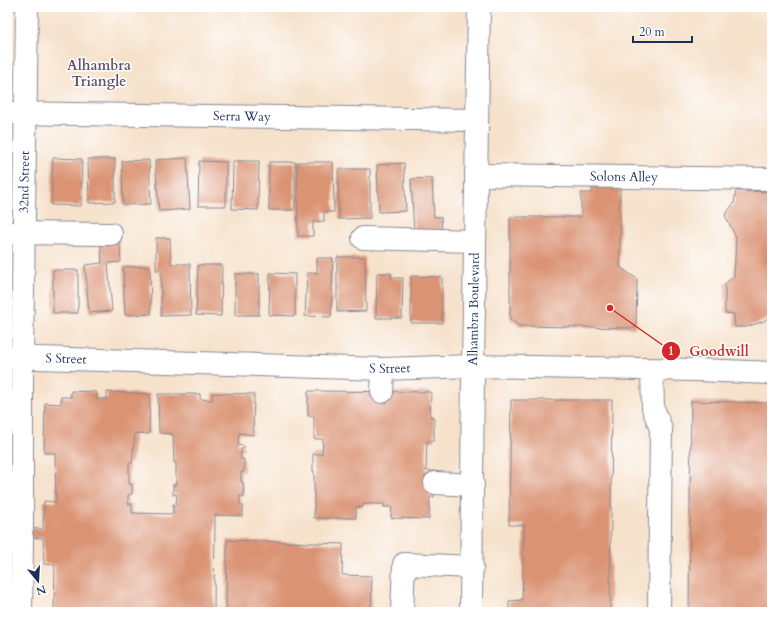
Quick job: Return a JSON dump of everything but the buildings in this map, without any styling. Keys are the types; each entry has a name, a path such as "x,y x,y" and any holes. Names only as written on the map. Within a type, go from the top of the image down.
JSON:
{"street":[{"name":"32nd Street","path":"21,612 22,533 14,358 16,114 27,7"},
{"name":"Alhambra Boulevard","path":"471,612 473,366 479,7"},
{"name":"Serra Way","path":"16,114 477,120"},
{"name":"Solons Alley","path":"476,175 772,179"},
{"path":"15,233 111,234"},
{"path":"363,238 475,241"},
{"name":"S Street","path":"14,358 383,369 473,366 698,370 772,373"},
{"path":"382,392 383,369"},
{"path":"652,370 653,408 661,429 659,612"},
{"path":"435,483 473,485"},
{"path":"402,612 404,564 472,567"}],"place":[{"name":"Goodwill","path":"610,308"}],"district":[{"name":"Alhambra Triangle","path":"99,74"}]}
